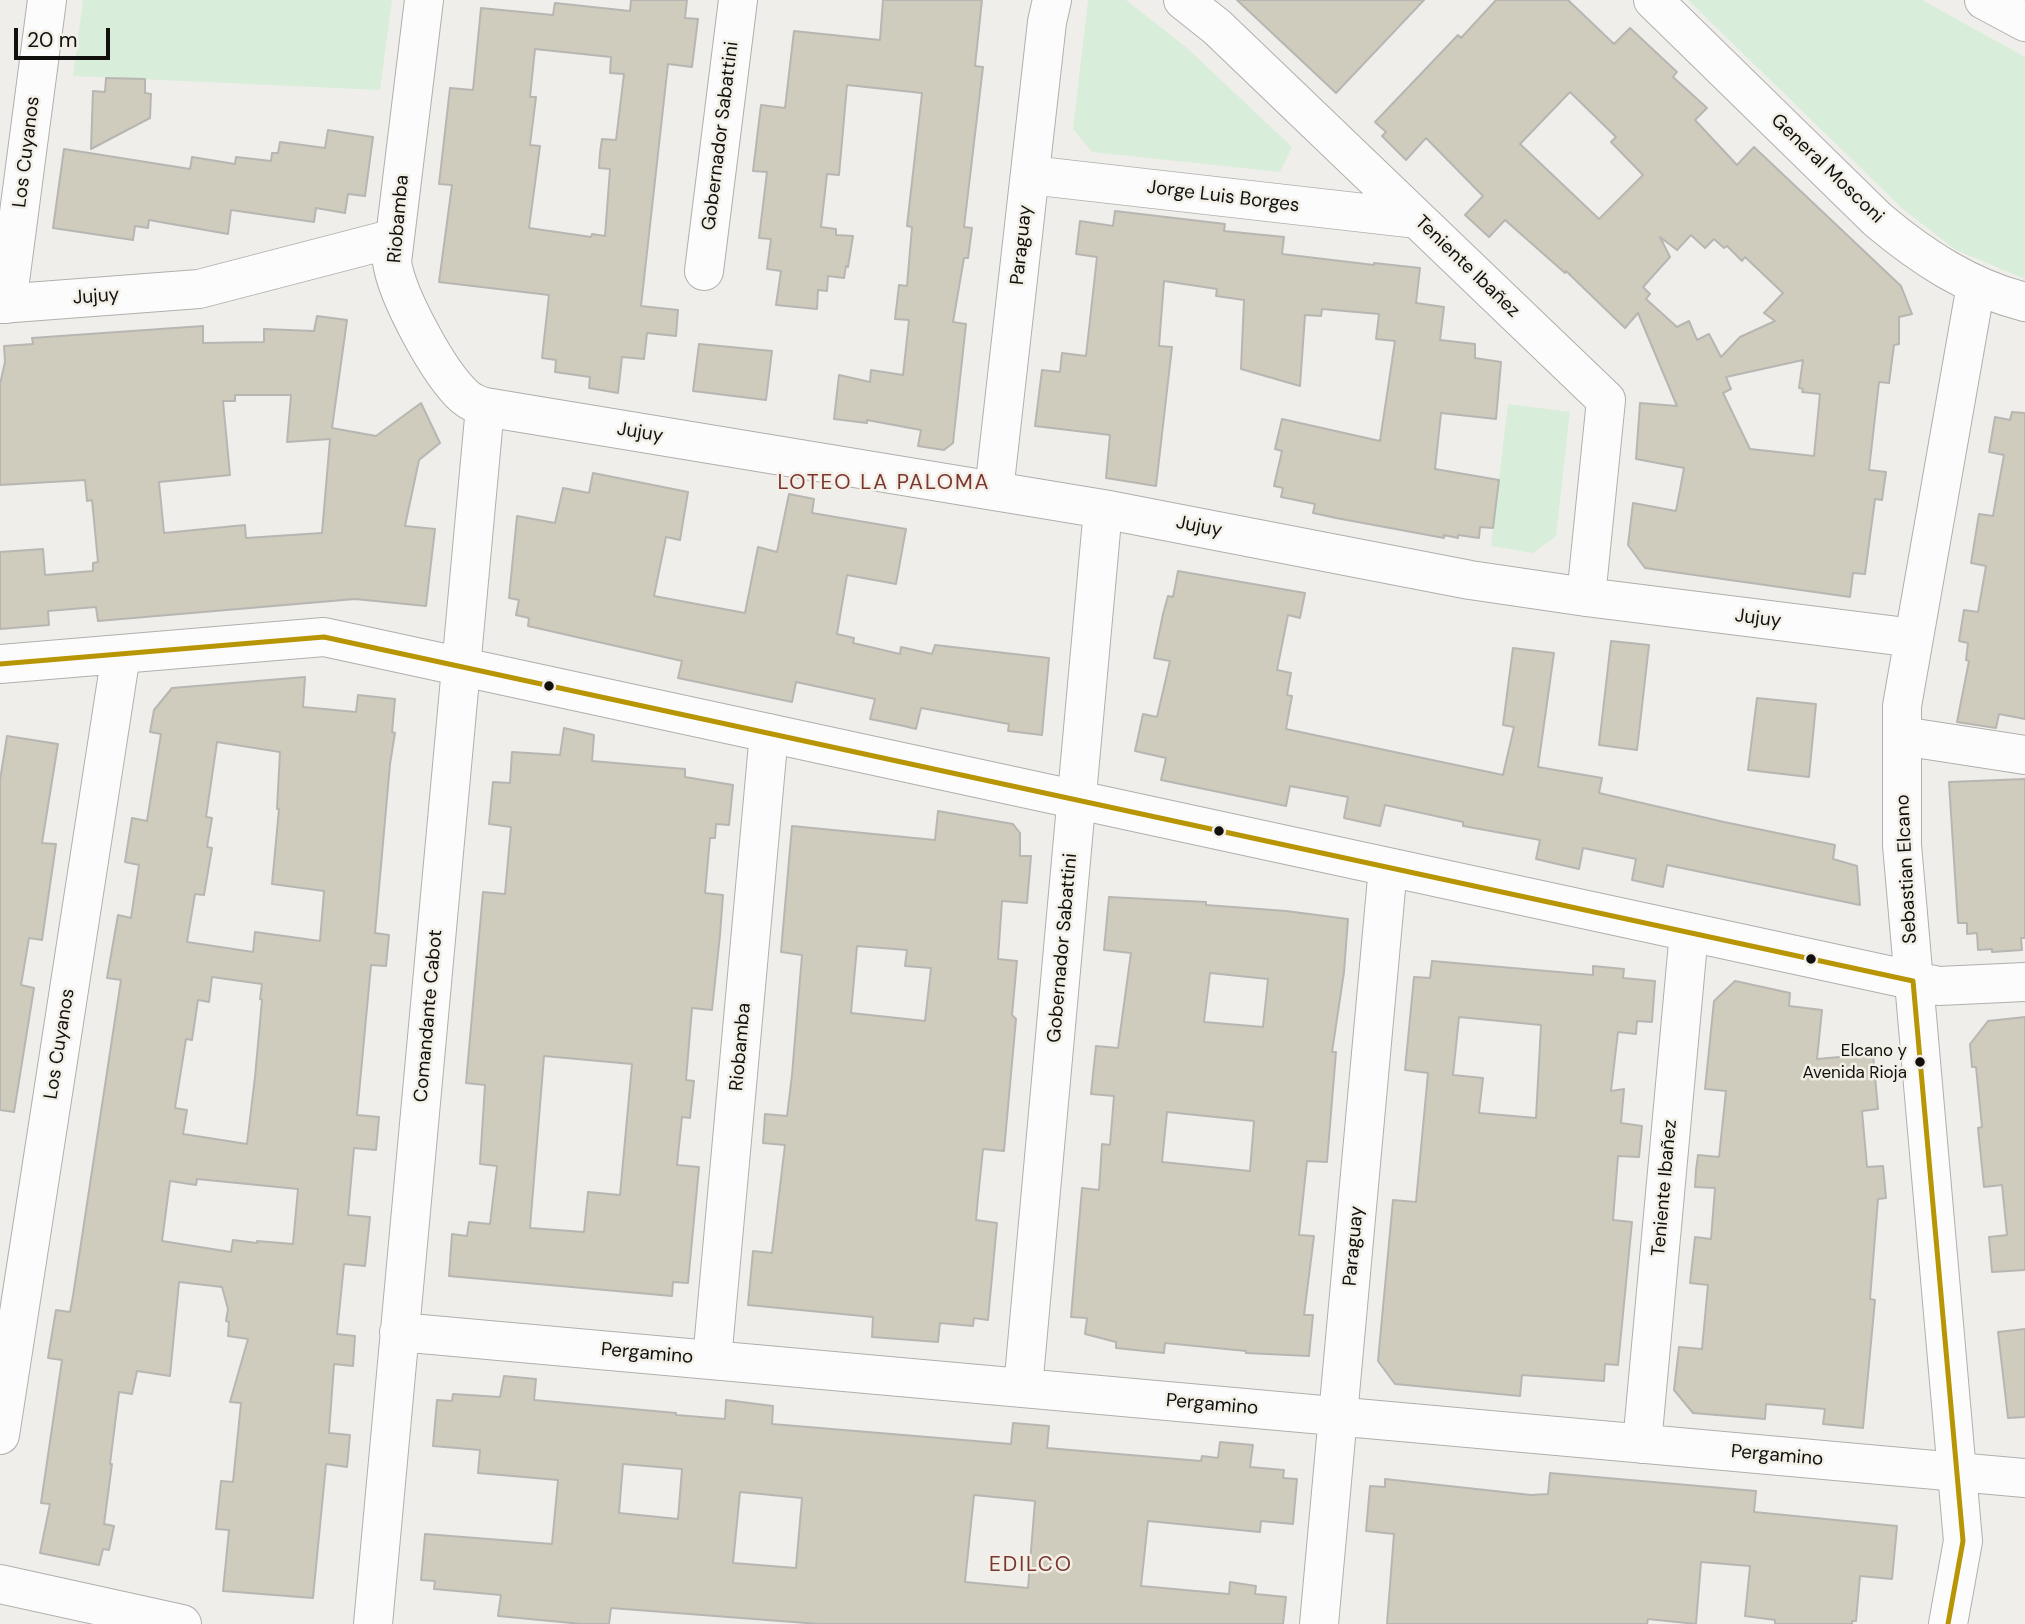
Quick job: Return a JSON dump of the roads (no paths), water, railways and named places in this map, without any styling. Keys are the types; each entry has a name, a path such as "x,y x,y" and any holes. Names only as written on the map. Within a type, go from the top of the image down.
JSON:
{"main road":[{"name":"Los Cuyanos","path":"3,304 47,0"},
{"name":"Riobamba","path":"424,0 393,270 415,321 444,370 462,393 475,404 485,407"},
{"name":"Gobernador Sabattini","path":"704,271 738,0"},
{"name":"Paraguay","path":"994,491 1047,22 1052,0"},
{"name":"Teniente Ibañez","path":"1183,0 1217,27 1606,400 1586,597"},
{"name":"General Mosconi","path":"1653,0 1878,220 1926,258 1976,285 2025,302"},
{"path":"1984,0 2025,22"},
{"name":"Jorge Luis Borges","path":"1030,174 1417,219"},
{"name":"Jujuy","path":"3,304 199,289 395,238"},
{"name":"Sebastian Elcano","path":"1948,1624 1963,1541 1902,845 1902,706 1976,285"},
{"name":"Jujuy","path":"485,407 1103,509 1470,580 1914,638"},
{"name":"Comandante Cabot","path":"373,1624 485,407"},
{"name":"Gobernador Sabattini","path":"1023,1388 1103,509"},
{"path":"0,664 324,637 1913,981 1939,986 2025,982"},
{"name":"Los Cuyanos","path":"0,1435 121,654"},
{"name":"Riobamba","path":"712,1360 769,733"},
{"path":"1902,736 2025,755"},
{"name":"Paraguay","path":"1319,1624 1388,867"},
{"name":"Teniente Ibañez","path":"1642,1444 1689,932"},
{"name":"Pergamino","path":"399,1332 2025,1478"},
{"path":"0,1584 182,1624"}],"place":[{"name":"Elcano y Avenida Rioja","path":"1920,1062"}],"district":[{"name":"LOTEO LA PALOMA","path":"884,483"},
{"name":"EDILCO","path":"1031,1565"}]}
